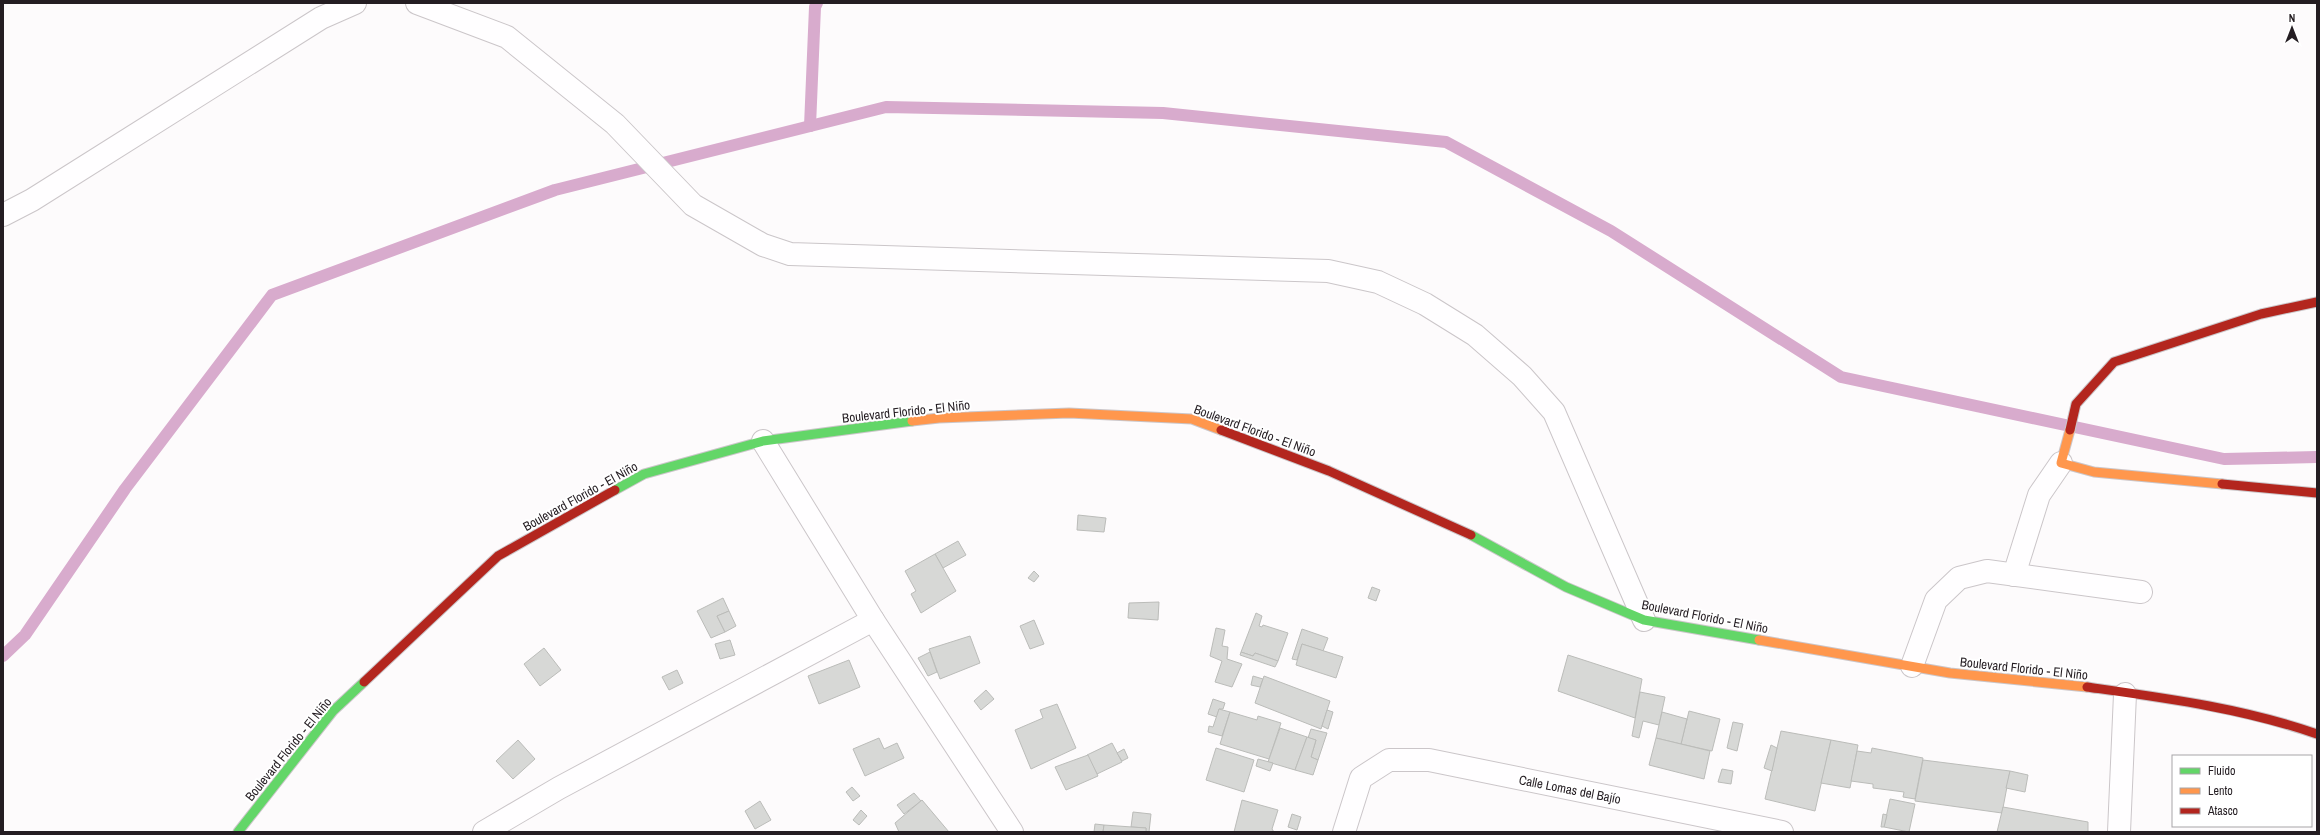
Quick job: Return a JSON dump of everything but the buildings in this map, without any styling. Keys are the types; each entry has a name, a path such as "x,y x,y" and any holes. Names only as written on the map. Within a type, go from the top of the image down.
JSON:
{"main road":[{"path":"2317,302 2262,314 2114,362 2076,404 2061,463 2094,472 2317,493"},
{"name":"Boulevard Florido - El Niño","path":"238,832 333,711 498,556 644,474 763,441 938,418 1069,413 1192,419 1329,470 1486,542 1566,587 1644,620 1912,666 2212,705 2284,722 2317,734"}],"street":[{"path":"3,214 32,200 321,18 356,3"},
{"path":"417,3 507,37 615,124 693,205 763,245 790,254 1328,271 1378,282 1426,304 1475,335 1522,376 1554,412 1644,620"},
{"path":"763,441 873,620 1012,832"},
{"path":"2014,575 2039,494 2061,463"},
{"path":"1912,666 1936,600 1959,578 1987,571 2141,592"},
{"path":"484,832 559,788 873,620"},
{"path":"2119,832 2125,694"},
{"name":"Calle Lomas del Bajío","path":"1344,832 1361,778 1389,760 1429,760 1782,832"}],"waterway":[{"path":"810,126 815,7 817,3"},
{"path":"3,656 25,635 125,489 272,295 555,190 886,107 1163,113 1446,142 1611,231 1841,377 2224,459 2317,457"}],"traffic: fast":[{"path":"615,490 644,474 763,441 912,421"},
{"path":"1471,535 1566,587 1644,620 1759,640"},
{"path":"238,832 333,711 364,682"}],"traffic: slow":[{"path":"912,421 939,418 1069,413 1192,419 1221,430"},
{"path":"2070,430 2061,463 2094,472 2222,484"},
{"path":"1759,640 1950,673 2087,687"}],"traffic: jam":[{"path":"2070,430 2076,404 2114,362 2261,314 2317,302"},
{"path":"1221,430 1329,471 1471,535"},
{"path":"2222,484 2317,493"},
{"path":"364,682 498,556 615,490"},
{"path":"2087,687 2203,705 2260,717 2317,734"}]}
